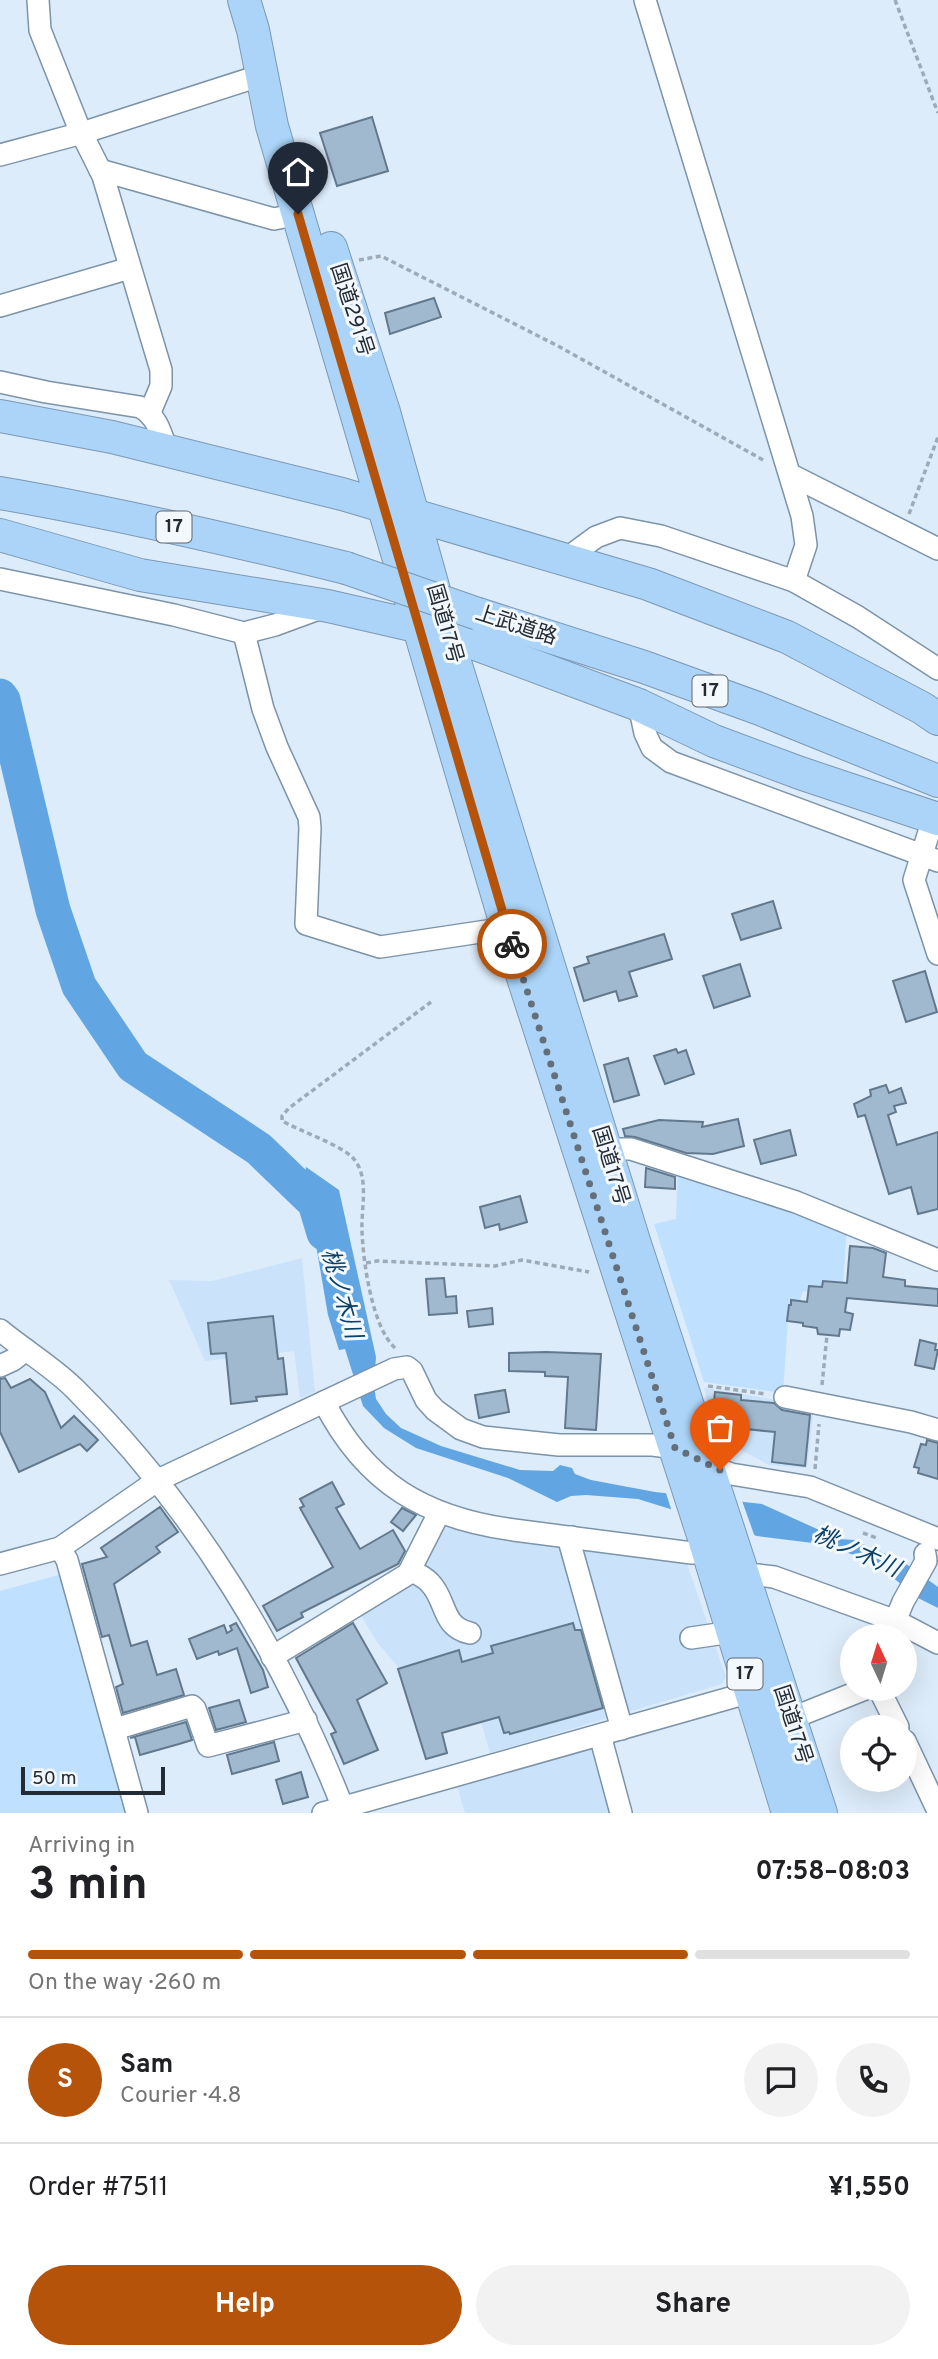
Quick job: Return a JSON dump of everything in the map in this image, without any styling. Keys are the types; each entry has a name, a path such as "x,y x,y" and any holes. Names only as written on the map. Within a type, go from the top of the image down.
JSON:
{"highway":[{"name":"国道291号","path":"244,0 253,30 272,126 298,214 398,510"},
{"name":"国道291号","path":"253,30 279,86 384,412 398,510"},
{"path":"0,416 112,437 398,510 648,584 787,638 922,708 938,719"},
{"name":"上武道路","path":"0,494 210,535 346,568 683,681 938,781"},
{"name":"国道17号","path":"398,510 432,630 507,929 675,1448 702,1479"},
{"path":"0,536 140,575 328,606 432,630 639,705 726,746 934,826"},
{"name":"国道17号","path":"432,630 606,1153 702,1479 732,1632 788,1813"},
{"name":"国道17号","path":"714,1542 743,1579 821,1813"}],"street":[{"path":"38,0 40,30 100,170 161,370 161,386 150,412"},
{"path":"645,0 802,516 806,545 794,581"},
{"path":"0,155 82,133 262,75"},
{"path":"100,170 274,219 298,214"},
{"path":"0,306 130,268"},
{"path":"0,382 140,407 150,412 157,423 167,451"},
{"path":"791,475 938,549"},
{"path":"566,559 596,537 620,528 661,536 794,581 858,617 938,668"},
{"path":"0,579 174,615 244,633 328,606"},
{"path":"244,633 268,722 309,817 306,924 380,947 507,929"},
{"path":"639,705 645,733 652,748 671,762 929,858"},
{"path":"934,826 929,858 914,880 938,954"},
{"path":"606,1153 616,1149 631,1149 760,1190 938,1259"},
{"path":"0,1330 74,1387 158,1480 215,1560 306,1720 337,1811 751,1692"},
{"path":"0,1366 26,1350"},
{"path":"0,1564 60,1548 158,1480 400,1368 412,1371 426,1400 435,1410 460,1429 482,1437 559,1445 653,1445 675,1448"},
{"path":"785,1397 911,1422 938,1430"},
{"path":"324,1402 339,1430 377,1474 410,1498 439,1513 489,1527 692,1553 714,1542"},
{"path":"702,1479 731,1474 810,1487 931,1542 896,1620"},
{"path":"272,1657 408,1574 439,1513"},
{"path":"572,1536 570,1544 622,1729"},
{"path":"60,1548 67,1560 137,1813"},
{"path":"412,1570 431,1583 452,1626 470,1633"},
{"path":"743,1579 758,1575 774,1577 896,1620 938,1643"},
{"path":"691,1638 732,1632"},
{"path":"790,1719 840,1699"},
{"path":"115,1729 192,1706 208,1746 306,1720"},
{"path":"600,1735 621,1813"},
{"path":"917,1766 938,1811"}],"path":[{"path":"895,0 938,113"},
{"path":"337,267 381,256 558,346 791,475"},
{"path":"902,531 938,437"},
{"path":"400,1368 401,1353 388,1342 377,1317 366,1263 362,1233 361,1168 351,1155 282,1121 282,1116 289,1108 431,1002"},
{"path":"366,1263 377,1261 495,1266 522,1260 589,1272"},
{"path":"704,1385 785,1397"}],"shaded area":[{"path":"678,1169 847,1226 843,1283 822,1287 809,1286 808,1291 802,1292 800,1301 792,1300 789,1305 783,1393 704,1382 654,1224 676,1219"},
{"path":"302,1258 315,1392 300,1398 294,1351 205,1361 169,1280 212,1281"},
{"path":"704,1388 814,1408 807,1468 769,1465 718,1438"},
{"path":"446,1525 686,1561 726,1677 722,1684 490,1753 460,1649 399,1668 377,1642 360,1614 415,1582 438,1529"},
{"path":"62,1574 127,1813 0,1813 0,1591"},
{"path":"585,1743 593,1749 612,1813 465,1813 455,1779"}],"water":[{"path":"306,1167 339,1190 376,1357 376,1399 386,1414 401,1428 441,1446 520,1470 553,1471 560,1465 572,1468 575,1474 591,1480 655,1492 762,1504 839,1539 854,1540 902,1561 938,1587 938,1608 918,1598 881,1568 863,1558 821,1544 757,1536 638,1499 586,1495 571,1496 557,1502 508,1478 416,1448 384,1428 363,1406 345,1349 339,1350 328,1315 316,1245 300,1209"}],"pier":[{"path":"665,1490 741,1498 756,1540 672,1512"}],"building":[{"path":"372,117 388,171 337,186 320,133"},
{"path":"434,298 441,317 390,334 385,313"},
{"path":"773,901 781,928 741,940 732,914"},
{"path":"664,934 672,959 629,972 637,996 619,1001 616,991 584,1001 574,968 589,963 587,957"},
{"path":"740,964 750,996 714,1008 703,976"},
{"path":"925,971 937,1012 906,1022 893,981"},
{"path":"676,1049 678,1053 686,1050 694,1074 665,1084 654,1056"},
{"path":"628,1058 639,1095 614,1102 604,1065"},
{"path":"886,1085 889,1093 901,1088 906,1103 894,1106 896,1112 888,1115 897,1145 938,1132 938,1209 918,1214 911,1187 889,1194 865,1115 858,1117 854,1104 871,1096 870,1090"},
{"path":"738,1119 744,1146 713,1154 686,1153 625,1136 623,1129 659,1120 703,1122 702,1127"},
{"path":"790,1130 796,1155 761,1164 754,1140"},
{"path":"646,1168 675,1177 675,1189 645,1187"},
{"path":"520,1196 527,1222 500,1230 499,1224 485,1228 480,1207"},
{"path":"850,1246 873,1248 886,1253 883,1277 905,1280 905,1286 938,1289 938,1306 847,1298 845,1312 853,1314 850,1330 840,1329 839,1336 818,1334 817,1328 787,1321 791,1300 807,1302 809,1286 822,1287 823,1281 847,1283"},
{"path":"444,1278 446,1297 456,1296 457,1313 429,1315 426,1279"},
{"path":"492,1308 493,1324 469,1327 467,1311"},
{"path":"273,1316 278,1359 283,1358 287,1394 256,1397 257,1401 231,1404 226,1353 211,1354 208,1323"},
{"path":"920,1340 936,1344 935,1350 938,1350 934,1369 915,1365"},
{"path":"509,1353 601,1354 596,1430 565,1428 568,1377 545,1376 545,1372 509,1371"},
{"path":"5,1378 11,1388 30,1379 45,1392 61,1428 74,1416 98,1440 87,1451 80,1444 19,1472 0,1432 0,1379"},
{"path":"505,1390 509,1412 479,1418 475,1395"},
{"path":"715,1392 741,1395 741,1400 774,1403 782,1410 810,1415 805,1466 772,1462 775,1432 736,1428 736,1421 712,1419"},
{"path":"927,1440 938,1443 938,1479 918,1473 919,1468 914,1467 921,1444 926,1445"},
{"path":"332,1482 344,1504 336,1508 360,1549 393,1530 405,1551 398,1564 301,1613 303,1617 277,1631 263,1606 333,1567 300,1508 304,1506 300,1499"},
{"path":"160,1507 178,1532 156,1547 160,1552 114,1584 131,1646 147,1641 157,1675 176,1669 184,1695 123,1713 116,1687 123,1684 109,1635 102,1637 82,1564 107,1557 101,1548"},
{"path":"402,1508 416,1515 403,1531 391,1522"},
{"path":"236,1623 263,1670 268,1687 251,1693 237,1648 219,1655 218,1651 197,1659 189,1639 224,1625 227,1633 232,1630 230,1626"},
{"path":"353,1623 387,1683 357,1700 378,1750 344,1764 331,1734 336,1732 296,1658"},
{"path":"573,1623 575,1630 581,1630 603,1708 510,1734 504,1733 499,1717 442,1733 447,1753 426,1759 398,1669 459,1650 462,1662 493,1653 491,1646"},
{"path":"239,1700 246,1722 216,1730 209,1708"},
{"path":"186,1722 192,1740 179,1744 140,1755 135,1737 130,1738"},
{"path":"274,1742 279,1761 232,1774 227,1755"},
{"path":"301,1772 308,1797 283,1804 276,1780"}],"waterway":[{"name":"桃ノ木川","path":"0,696 53,910 79,986 133,1066 259,1149 315,1203 324,1233"}],"way so far":[{"path":"512,944 675,1448 720,1470"}],"route":[{"path":"298,214 512,944"}]}
